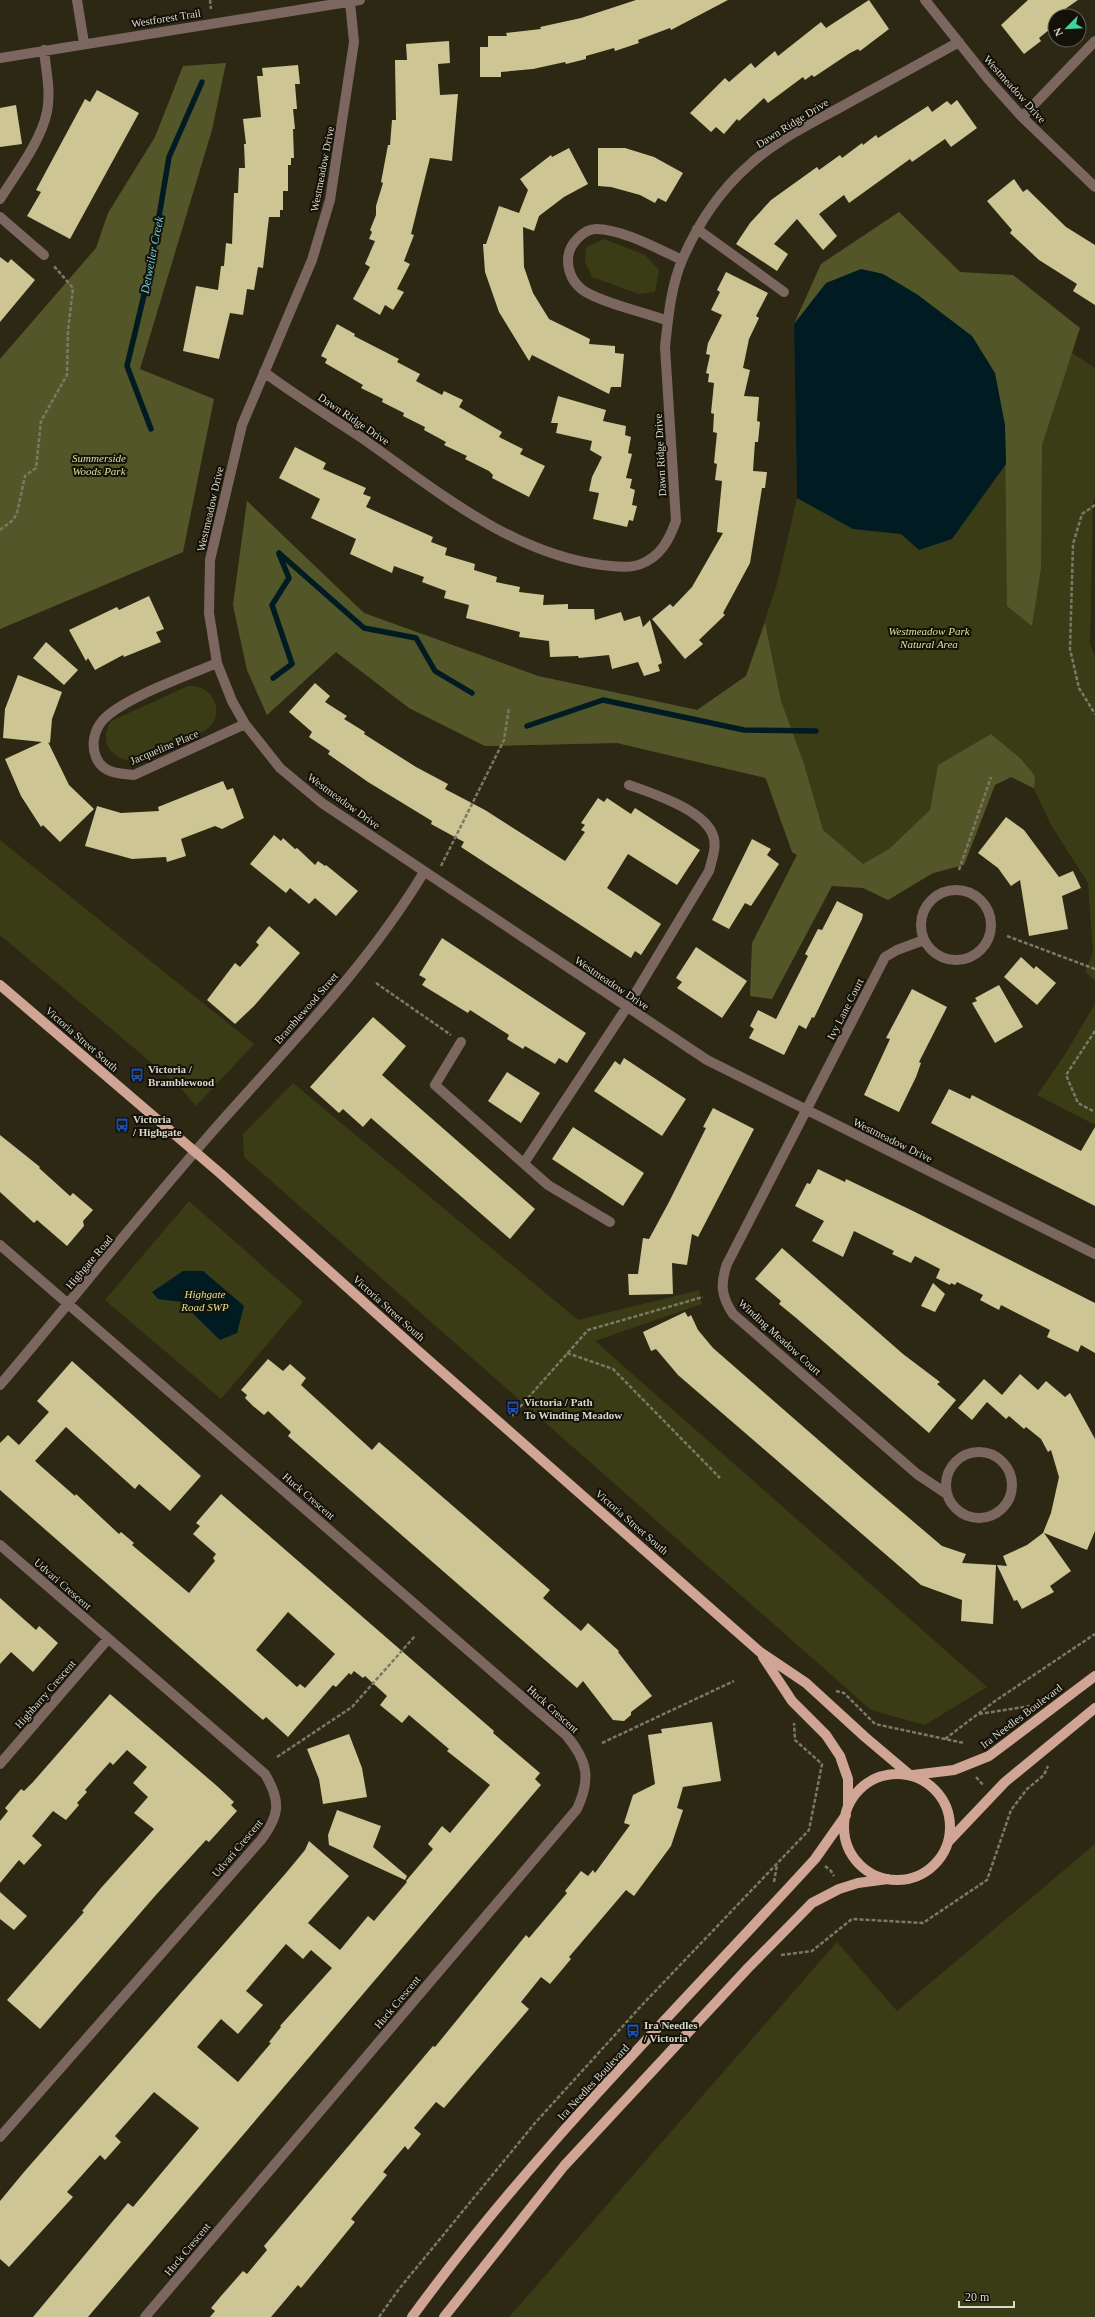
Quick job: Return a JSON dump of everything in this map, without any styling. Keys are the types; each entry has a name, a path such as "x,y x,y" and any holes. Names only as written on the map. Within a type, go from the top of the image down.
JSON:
{"main road":[{"name":"Victoria Street South","path":"0,985 196,1153 760,1652 806,1683 865,1738 910,1775"},
{"name":"Victoria Street South","path":"760,1652 792,1701 826,1735 840,1756 848,1779 847,1812"},
{"name":"Ira Needles Boulevard","path":"910,1775 954,1770 989,1756 1095,1676"},
{"path":"948,1842 1005,1782 1095,1708"},
{"path":"444,2317 564,2166 758,1958 812,1903 852,1885 888,1879 906,1880 928,1871 941,1858 948,1842 950,1820 945,1803 932,1787 910,1775 894,1774 873,1780 856,1793 847,1812 846,1839 855,1858 867,1870 888,1879"},
{"name":"Ira Needles Boulevard","path":"412,2317 433,2288 556,2139 815,1860 847,1812"}],"street":[{"path":"77,0 84,43"},
{"name":"Westmeadow Drive","path":"925,0 988,80 1022,116 1095,187"},
{"name":"Westforest Trail","path":"0,58 84,43 355,1"},
{"name":"Westmeadow Drive","path":"355,1 354,42 330,200 312,260 289,318 242,425 210,560 209,613 217,663 232,701 245,724 280,768 322,803 707,1060 1095,1254"},
{"path":"1022,116 1095,41"},
{"name":"Dawn Ridge Drive","path":"264,372 469,512 506,534 550,552 591,564 622,567 641,565 658,554 668,541 676,521 665,347 668,321 682,260 697,229 713,204 729,186 747,166 768,150 817,120 959,42"},
{"path":"0,199 35,143 46,112 48,85 44,50"},
{"path":"0,217 44,255"},
{"path":"668,321 596,297 583,290 568,270 568,255 574,242 583,233 595,229 611,230 682,260"},
{"path":"697,229 784,292"},
{"name":"Jacqueline Place","path":"217,663 120,705 102,720 94,736 94,750 98,762 107,770 118,774 134,775 245,724"},
{"path":"524,1163 626,1007 709,872 715,849 713,833 703,821 668,798 629,785"},
{"name":"Bramblewood Street","path":"196,1153 344,984 408,899 424,872"},
{"path":"955,889 966,891 977,896 985,905 990,915 991,927 989,938 983,948 968,958 951,960 940,957 930,950 924,940 921,929 921,917 926,906 933,897 943,892 955,889"},
{"name":"Ivy Lane Court","path":"807,1110 885,957 897,950 924,940"},
{"path":"461,1042 435,1085 548,1185 610,1222"},
{"name":"Winding Meadow Court","path":"807,1110 727,1264 722,1279 724,1297 733,1314 917,1474 947,1494 952,1504 960,1512 971,1517 982,1518 993,1515 1003,1509 1010,1500 1013,1489 1012,1477 1000,1458 981,1451 970,1452 953,1464 948,1473 947,1494"},
{"name":"Highgate Road","path":"0,1385 196,1153"},
{"name":"Huck Crescent","path":"0,1245 566,1735 583,1758 586,1771 584,1794 576,1809 145,2317"},
{"name":"Udvari Crescent","path":"0,1545 265,1774 276,1799 276,1814 272,1826 261,1840 0,2137"},
{"name":"Highbarry Crescent","path":"0,1764 108,1639"}],"path":[{"path":"0,530 13,520 18,513 25,476 36,468 41,421 67,375 68,331 73,288 44,255"},
{"path":"1095,505 1082,514 1073,544 1070,649 1079,688 1095,714"},
{"path":"440,870 504,740 509,708"},
{"path":"959,870 992,777"},
{"path":"1008,936 1095,969"},
{"path":"376,983 461,1042"},
{"path":"1095,1031 1066,1075 1078,1103 1095,1112"},
{"path":"504,1426 588,1330 703,1297"},
{"path":"567,1353 613,1369 720,1478"},
{"path":"945,1739 978,1714 1095,1634"},
{"path":"276,1757 352,1707 415,1636"},
{"path":"602,1743 734,1681"},
{"path":"844,1693 876,1724 964,1743"},
{"path":"978,1714 1060,1702"},
{"path":"379,2317 419,2265 535,2123 642,2005 809,1830 822,1764 795,1740"},
{"path":"758,1958 812,1951 852,1919 923,1923 987,1880 1011,1810 1027,1789 1044,1775"},
{"path":"976,1776 984,1787"},
{"path":"824,1866 831,1871 835,1878"}],"green space":[{"name":"Summerside Woods Park","path":"226,63 212,130 140,369 214,399 183,552 0,629 0,359 96,248 108,213 155,137 183,66"},
{"name":"Westmeadow Park Natural Area","path":"899,212 981,292 1095,368 1095,497 1093,503 1090,644 1095,656 1095,981 1085,972 1093,952 1088,883 1051,825 1034,789 1011,777 995,785 964,865 933,873 888,900 840,874 792,852 765,778 617,743 485,746 409,708 336,652 267,715 247,670 233,605 247,501 364,613 538,676 698,710 746,676 777,584 797,498 794,324 821,264"},
{"path":"899,212 960,272 1013,275 1080,328 1042,445 1041,568 1032,626 1007,606 1005,425 918,295 883,274 861,269 794,324 821,264"},
{"path":"604,239 645,255 659,270 655,292 639,294 592,277 585,262 586,247"},
{"path":"247,501 364,613 538,676 697,710 746,676 765,623 781,701 804,764 823,830 863,864 889,849 930,810 938,765 991,734 1021,759 1035,776 1034,788 1011,777 995,785 964,865 933,873 888,900 863,888 832,886 772,999 750,996 752,943 797,855 792,852 766,778 617,743 485,746 409,708 336,652 267,715 247,670 233,605"},
{"path":"188,686 205,690 215,701 216,716 206,730 145,757 128,760 123,759 110,750 106,743 106,736 111,721"},
{"path":"0,840 254,1044 196,1106 179,1086 0,935"},
{"path":"1095,1004 1095,1125 1037,1095 1064,1056"},
{"path":"293,1083 578,1320 699,1290 702,1304 595,1341 987,1687 925,1725 871,1710 244,1157 243,1134"},
{"name":"Highgate Road SWP","path":"189,1201 303,1302 221,1399 105,1300"},
{"path":"1095,1844 1095,2317 509,2317 837,1942 897,2011"}],"water":[{"path":"861,269 883,274 918,295 972,336 995,373 1005,425 1006,464 952,539 919,550 901,534 853,529 797,498 794,324 826,283"},
{"path":"183,1271 203,1271 244,1306 237,1333 220,1340 181,1302 158,1299 152,1292"}],"building":[{"path":"636,0 728,0 671,30 670,28 638,40 639,43 615,51 614,48 586,56 586,59 566,64 565,62 533,69 501,72 501,77 480,77 480,47 488,47 488,36 507,36 506,33 541,29 540,27 581,18"},
{"path":"869,0 889,29 860,51 858,49 850,53 814,77 812,75 805,80 803,77 768,103 764,98 739,121 737,119 724,134 716,127 711,132 690,113 725,78 729,82 751,63 755,68 775,51 778,56 821,22 826,28"},
{"path":"1028,0 1078,0 1066,8 1047,8 1047,32 1039,38 1041,41 1024,54 1001,25"},
{"path":"449,41 450,63 438,64 440,95 458,94 452,161 430,158 411,234 414,235 404,261 410,264 397,289 404,292 393,310 385,305 380,315 353,299 370,267 365,264 375,241 369,239 372,232 370,230 376,215 376,206 383,183 381,182 388,145 390,145 392,120 396,120 395,60 407,60 406,44"},
{"path":"298,65 300,84 295,84 297,109 293,109 295,129 293,129 294,158 291,158 291,165 288,165 288,191 283,191 283,210 280,210 280,217 269,217 263,268 258,267 254,290 247,289 243,315 230,313 219,359 183,351 196,286 218,290 221,266 224,266 226,243 232,244 234,193 238,193 239,168 245,168 244,144 246,144 243,119 261,117 257,76 263,76 262,68"},
{"path":"97,90 139,113 70,239 27,216 41,192 36,190 85,99 90,102"},
{"path":"957,100 977,128 951,147 945,139 912,162 910,159 849,203 844,195 819,214 837,236 823,250 797,219 774,244 788,254 777,271 736,244 750,223 771,200 817,167 819,170 840,155 842,158 862,143 863,145 876,135 878,138 928,106 932,112 947,101 951,105"},
{"path":"16,105 22,144 0,147 0,108"},
{"path":"569,148 588,184 564,197 539,216 534,231 523,227 524,267 533,293 549,319 590,339 589,344 615,346 615,353 624,354 621,387 611,387 609,394 532,355 529,361 499,312 485,272 483,244 486,244 499,206 519,213 528,190 520,179 551,155 552,157"},
{"path":"598,148 625,148 654,157 683,173 666,202 658,198 655,203 640,195 611,187 598,186"},
{"path":"1014,179 1023,192 1027,189 1066,227 1095,245 1095,305 1073,291 1077,284 1039,260 1010,233 1012,230 987,201"},
{"path":"0,257 8,263 11,259 35,280 0,322"},
{"path":"726,272 768,293 756,316 759,318 749,339 743,368 750,370 744,396 759,397 757,421 760,422 758,442 755,442 753,471 767,472 765,488 762,488 750,563 723,613 725,615 699,640 703,644 685,659 652,619 670,604 673,607 692,587 723,533 717,532 722,481 715,480 717,464 714,463 717,433 713,432 714,414 711,413 714,383 708,382 709,374 706,373 710,355 706,354 708,343 722,315 711,310 720,292 717,290"},
{"path":"337,324 355,334 354,336 399,359 397,362 420,374 416,381 442,395 444,391 463,400 459,407 502,432 499,437 523,449 520,454 545,466 529,497 492,478 493,475 489,471 465,459 467,456 444,445 446,442 424,430 425,427 403,416 404,413 382,402 383,399 361,388 363,385 325,363 327,359 321,356"},
{"path":"558,396 606,410 603,421 626,426 625,435 631,437 628,453 632,454 626,478 632,479 630,488 635,490 632,505 637,506 633,521 629,520 627,527 593,519 599,493 589,491 592,477 602,457 590,450 592,441 556,433 558,423 551,423"},
{"path":"295,447 326,463 323,469 366,488 363,494 371,497 366,507 433,537 431,542 447,548 445,555 475,564 474,570 497,577 496,582 520,587 519,592 544,595 543,605 568,604 568,609 594,609 595,620 621,612 624,621 640,616 643,627 650,620 662,663 658,665 660,671 644,676 638,662 612,669 609,655 579,658 578,656 550,657 549,641 519,637 520,632 466,618 469,605 444,598 446,591 422,582 424,577 394,566 392,573 350,554 356,539 311,518 320,499 279,478"},
{"path":"149,596 164,629 156,632 161,642 124,657 123,655 95,670 88,658 86,661 69,630 117,607 119,610"},
{"path":"46,642 78,670 64,685 33,658"},
{"path":"18,675 62,692 52,719 50,743 48,742 69,785 94,809 60,842 43,825 41,827 21,796 5,759 42,742 3,738 5,709"},
{"path":"315,683 330,696 325,702 347,716 344,719 365,732 364,734 416,767 448,784 445,789 485,810 565,861 585,832 581,830 585,825 581,823 598,798 604,802 607,798 631,814 635,808 700,850 677,885 628,854 607,888 661,924 641,955 635,951 631,958 461,847 464,842 431,824 432,821 368,782 328,754 330,751 309,737 312,732 289,712"},
{"path":"223,781 227,790 233,788 244,818 222,829 215,826 181,839 186,856 167,862 166,857 132,859 85,846 97,806 121,813 159,811 158,807"},
{"path":"1006,817 1024,830 1059,877 1073,871 1081,888 1062,896 1068,929 1029,936 1020,880 1011,886 998,868 978,853"},
{"path":"274,835 281,841 283,838 295,849 297,848 315,865 318,861 325,866 326,865 358,891 336,916 315,898 309,904 290,888 286,893 250,864"},
{"path":"752,839 771,849 767,855 779,864 751,906 745,903 729,929 712,920"},
{"path":"837,901 863,914 862,919 814,1018 812,1017 806,1029 799,1025 784,1055 749,1038 754,1029 750,1026 758,1010 776,1019 808,956 805,954 818,929 822,930"},
{"path":"269,926 300,953 254,1006 235,1024 207,1000 235,963 240,967 259,945 256,942"},
{"path":"442,938 586,1033 567,1063 559,1058 555,1064 525,1046 523,1049 507,1039 509,1035 470,1010 468,1013 422,985 426,979 419,975"},
{"path":"696,947 747,981 722,1018 677,988 682,982 676,978"},
{"path":"1021,957 1034,969 1036,966 1056,983 1037,1005 1004,977"},
{"path":"999,985 1023,1027 995,1043 972,1003 977,1001 975,998"},
{"path":"912,989 947,1007 919,1062 921,1063 916,1077 899,1112 864,1095 890,1039 886,1038"},
{"path":"373,1017 406,1046 382,1075 535,1209 510,1239 371,1118 363,1127 343,1109 339,1113 310,1087"},
{"path":"624,1058 686,1099 662,1136 594,1091 615,1061 620,1065"},
{"path":"507,1072 540,1093 521,1123 488,1101"},
{"path":"949,1089 970,1099 972,1095 1081,1151 1095,1127 1095,1206 931,1123"},
{"path":"713,1108 754,1129 698,1237 692,1234 687,1265 672,1263 673,1294 629,1295 628,1274 638,1274 643,1238 649,1239 669,1202 706,1128 703,1127"},
{"path":"573,1127 644,1173 623,1206 552,1159"},
{"path":"0,1135 40,1167 39,1168 70,1196 73,1193 93,1210 83,1221 84,1226 67,1246 37,1220 34,1223 0,1192"},
{"path":"818,1169 845,1182 846,1179 913,1211 1095,1303 1095,1353 1081,1345 1078,1352 1047,1337 1050,1330 1001,1305 999,1310 980,1300 983,1295 957,1282 955,1285 951,1283 950,1285 936,1278 940,1269 915,1256 911,1263 892,1254 894,1251 854,1231 843,1257 812,1241 824,1221 795,1206 807,1183 810,1184"},
{"path":"782,1248 903,1354 940,1382 937,1384 956,1400 929,1433 779,1304 781,1301 755,1279"},
{"path":"933,1283 945,1294 935,1312 921,1306"},
{"path":"685,1312 688,1317 691,1315 698,1330 713,1348 862,1478 942,1546 966,1554 962,1563 996,1565 993,1624 961,1621 962,1600 921,1585 678,1375 656,1349 651,1351 643,1332"},
{"path":"268,1359 283,1371 290,1364 306,1378 301,1385 372,1450 379,1442 550,1590 543,1598 581,1631 588,1623 619,1651 618,1652 652,1696 631,1712 631,1715 624,1721 613,1720 583,1681 577,1688 288,1436 291,1432 268,1411 264,1415 253,1406 245,1398 247,1395 241,1390"},
{"path":"72,1361 201,1476 170,1511 139,1484 135,1489 66,1427 35,1461 75,1496 76,1494 119,1534 121,1532 134,1543 132,1545 189,1593 215,1561 213,1558 216,1554 193,1534 200,1526 196,1523 221,1494 494,1731 493,1733 540,1773 535,1779 541,1785 88,2317 33,2317 128,2203 133,2207 199,2128 154,2092 115,2136 121,2142 105,2160 100,2155 67,2192 73,2197 9,2267 0,2259 0,2201 286,1873 305,1850 309,1841 349,1876 308,1923 340,1950 368,1916 374,1921 407,1882 406,1881 433,1849 428,1844 442,1826 450,1833 490,1785 447,1751 449,1749 409,1715 402,1723 380,1705 387,1696 365,1676 363,1678 354,1671 351,1675 349,1673 336,1687 333,1685 288,1737 266,1717 263,1720 0,1490 0,1443 8,1435 19,1445 49,1412 37,1401","holes":["288,1612 335,1654 305,1688 300,1684 297,1687 256,1650","286,1944 303,1959 311,1950 332,1968 280,2026 281,2027 269,2042 271,2043 238,2082 197,2047 221,2019 238,2034 263,2005 246,1991"]},
{"path":"1020,1374 1038,1390 1046,1381 1065,1397 1070,1393 1095,1439 1095,1531 1087,1550 1044,1533 1071,1571 1050,1586 1054,1592 1022,1609 1017,1600 1014,1601 997,1565 1007,1566 1003,1556 1027,1545 1043,1533 1051,1513 1059,1477 1051,1450 1048,1452 1041,1439 1026,1427 1024,1429 1009,1416 1006,1419 987,1402 972,1420 958,1408 984,1379 1002,1395"},
{"path":"0,1598 36,1630 39,1626 58,1643 33,1672 11,1652 0,1664"},
{"path":"110,1694 217,1786 234,1802 231,1805 237,1811 209,1842 206,1840 155,1896 40,2029 7,2000 84,1912 82,1911 101,1888 154,1829 134,1813 148,1797 133,1783 147,1767 127,1750 113,1765 110,1762 85,1790 87,1792 77,1803 79,1805 66,1820 53,1811 32,1836 42,1845 24,1865 19,1860 0,1883 0,1821 8,1811 5,1808 21,1789 24,1791 33,1782"},
{"path":"712,1722 721,1781 683,1787 677,1808 683,1810 671,1846 634,1896 626,1890 569,1957 571,1959 550,1984 541,1977 521,2002 529,2009 444,2108 436,2102 414,2128 421,2134 408,2150 405,2146 383,2172 387,2175 351,2219 355,2222 301,2288 298,2285 271,2317 210,2317 215,2311 211,2308 243,2271 247,2274 267,2250 264,2246 433,2046 435,2047 526,1935 529,1938 567,1893 565,1891 581,1871 588,1876 593,1870 595,1873 630,1825 624,1823 633,1795 655,1784 648,1735 662,1733 661,1729"},
{"path":"349,1734 362,1768 367,1797 323,1804 319,1779 307,1749"},
{"path":"337,1810 381,1826 373,1847 407,1876 405,1880 329,1845 328,1835"},
{"path":"0,1892 27,1916 14,1930 0,1919"}],"waterway":[{"name":"Detweiler Creek","path":"151,429 127,366 150,270 169,157 202,82"},
{"path":"279,553 364,628 416,638 435,671 472,693"},
{"name":"Detweiler Creek","path":"273,678 292,664 272,605 289,578 279,554"},
{"path":"527,726 603,700 744,730 816,731"}],"place":[{"name":"Victoria / Bramblewood","path":"137,1075"},
{"name":"Victoria / Highgate","path":"122,1125"},
{"name":"Victoria / Path To Winding Meadow","path":"513,1408"},
{"name":"Ira Needles / Victoria","path":"633,2031"}]}
